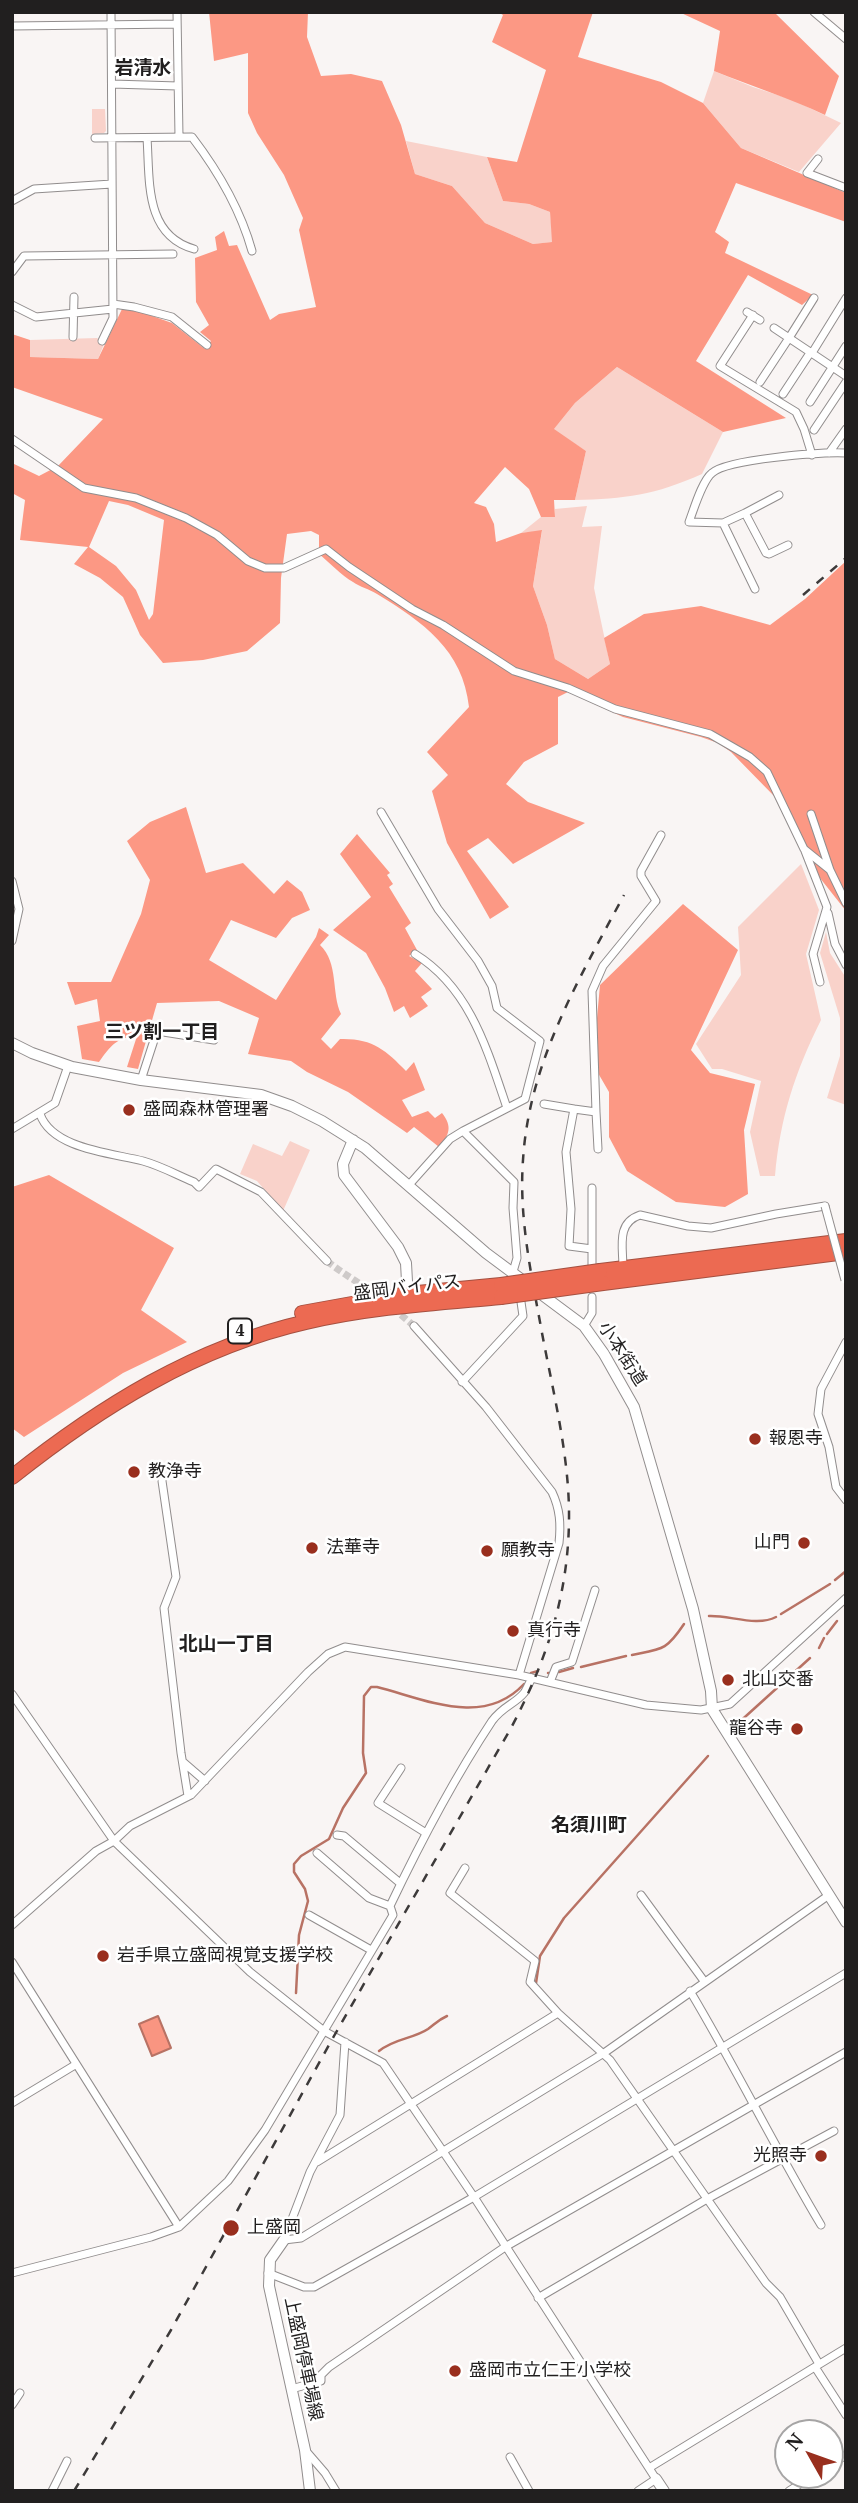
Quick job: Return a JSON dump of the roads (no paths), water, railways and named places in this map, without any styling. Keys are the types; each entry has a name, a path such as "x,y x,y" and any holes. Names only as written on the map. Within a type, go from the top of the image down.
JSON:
{"highway":[{"name":"盛岡バイパス","path":"12,1466 100,1402 198,1348 251,1327 305,1312 501,1291 623,1268 846,1241"},
{"name":"盛岡バイパス","path":"598,1273 846,1252"},
{"name":"盛岡バイパス","path":"12,1477 74,1430 127,1396 206,1355 264,1333 408,1300"}],"street":[{"path":"103,341 113,318 111,12"},
{"path":"177,12 179,137"},
{"path":"814,12 846,39"},
{"path":"12,26 177,24"},
{"path":"112,84 178,86"},
{"path":"95,138 192,137 210,161 240,215 252,251"},
{"path":"147,138 151,199 161,227 179,245 194,249"},
{"path":"818,159 807,173 846,188"},
{"path":"12,201 34,189 112,184"},
{"path":"12,272 24,256 173,254"},
{"path":"73,337 74,296"},
{"path":"760,383 814,298"},
{"path":"783,394 846,298"},
{"path":"12,305 36,317 134,306 172,317 207,345"},
{"path":"760,320 750,314 720,366 797,413 812,455"},
{"path":"774,328 846,376"},
{"path":"810,402 846,346"},
{"path":"814,430 846,382"},
{"path":"829,453 846,429"},
{"path":"12,439 84,488 136,498 186,518 209,529 248,561 265,568 284,568 326,549 412,609 443,625 514,671 568,688 615,709 709,734 742,752 767,772 804,849 828,911 835,944 846,965"},
{"path":"779,495 723,523 689,522 709,475 718,468 760,460 846,453"},
{"path":"745,513 766,553 788,545"},
{"path":"723,523 755,589"},
{"path":"381,812 438,909 478,961 492,986 497,1008 540,1041 525,1099 450,1139 408,1186"},
{"path":"811,814 830,870 846,903"},
{"path":"598,1149 592,991 603,966 656,901 641,876 641,871 661,835"},
{"path":"804,849 830,870"},
{"path":"12,881 19,909 17,928 12,941"},
{"path":"820,982 813,954 818,933 828,911"},
{"path":"415,954 441,972 471,1013 484,1039 507,1108"},
{"path":"141,1080 157,1031 214,1040"},
{"name":"小本街道","path":"12,1043 68,1066 141,1080 261,1095 292,1106 365,1148 486,1253 584,1326 604,1354 634,1406 693,1609 711,1691 712,1709 846,1922"},
{"path":"12,1129 55,1103 68,1066"},
{"path":"544,1104 596,1112"},
{"path":"574,1109 566,1152 571,1209 569,1246 592,1249"},
{"path":"40,1114 44,1125 55,1134 89,1149 150,1163 194,1182 199,1187 216,1169 239,1179 261,1192 327,1261"},
{"path":"462,1382 523,1316 522,1299 512,1281 512,1270 517,1258 514,1182 463,1131"},
{"path":"353,1140 343,1164 344,1175 398,1247 406,1263 408,1300"},
{"path":"592,1188 592,1249 598,1273"},
{"path":"623,1268 622,1232 627,1221 640,1215 688,1226 711,1228 825,1206 845,1281"},
{"path":"584,1326 592,1312 592,1297"},
{"path":"414,1326 500,1423 552,1492 559,1512 559,1543 519,1675"},
{"path":"846,1342 821,1389 818,1414 829,1447 836,1487 846,1500"},
{"path":"162,1481 176,1577 164,1608 188,1796"},
{"path":"550,1682 556,1667 572,1662 595,1590"},
{"path":"12,1925 96,1851 130,1826 188,1796 308,1672 328,1654 345,1647 519,1675 671,1709 712,1709 730,1704 846,1598"},
{"path":"12,2273 151,2237 178,2227 228,2181 265,2130 393,1915 390,1906 426,1833 498,1714 524,1693 532,1678"},
{"path":"12,1694 114,1840 250,1972 324,2031 383,2063 474,2197 664,2491"},
{"path":"183,1762 205,1781"},
{"path":"401,1768 378,1803 426,1833"},
{"path":"337,1835 344,1836 400,1883"},
{"path":"317,1853 369,1898 390,1906"},
{"path":"465,1868 450,1893 535,1961 530,1982 558,2013 604,2053 766,2283 780,2297 846,2415"},
{"path":"641,1895 704,1981"},
{"path":"284,2240 301,2238 604,2053 829,1895"},
{"path":"309,1915 371,1950"},
{"path":"12,1962 178,2227"},
{"path":"345,2042 340,2115 310,2172 284,2240 270,2260 268,2273 304,2287 314,2287 474,2197 846,1973"},
{"path":"690,1991 821,2225"},
{"path":"316,2163 558,2013"},
{"path":"291,2389 321,2381 321,2375 329,2367 505,2247 846,2052"},
{"path":"12,2103 75,2065"},
{"path":"538,2298 707,2199 834,2132"},
{"name":"上盛岡停車場線","path":"268,2273 305,2450 310,2491"},
{"path":"649,2468 846,2348"},
{"path":"12,2406 20,2393"},
{"path":"305,2450 336,2491"},
{"path":"510,2457 529,2491"},
{"path":"52,2491 67,2461"},
{"path":"638,2491 656,2479"}],"waterway":[{"path":"835,1580 846,1571"},
{"path":"781,1614 830,1584"},
{"path":"709,1616 752,1621 776,1617"},
{"path":"827,1634 837,1621"},
{"path":"632,1655 668,1644 684,1624"},
{"path":"819,1648 824,1638"},
{"path":"581,1667 626,1656"},
{"path":"735,1726 810,1658"},
{"path":"559,1672 573,1668"},
{"path":"531,1673 538,1671"},
{"path":"296,1993 299,1935 308,1901 305,1889 294,1872 294,1864 301,1856 329,1839 343,1808 366,1773 363,1753 364,1696 371,1687 377,1687 434,1703 472,1707 490,1705 508,1697 524,1684"},
{"path":"536,1983 540,1956 564,1918 708,1756"},
{"path":"379,2051 391,2043 428,2029 447,2016"}],"tunnel":[{"path":"327,1261 381,1299"},
{"path":"393,1308 414,1326"}],"railway":[{"path":"803,595 846,558"},
{"path":"74,2491 171,2330 334,2036 511,1728 546,1649 566,1568 568,1486 526,1241 523,1160 527,1124 546,1055 574,990 624,895"}],"place":[{"name":"盛岡森林管理署","path":"129,1110"},
{"name":"報恩寺","path":"755,1439"},
{"name":"教浄寺","path":"134,1472"},
{"name":"山門","path":"804,1543"},
{"name":"法華寺","path":"312,1548"},
{"name":"願教寺","path":"487,1551"},
{"name":"真行寺","path":"513,1631"},
{"name":"北山交番","path":"728,1680"},
{"name":"龍谷寺","path":"797,1729"},
{"name":"岩手県立盛岡視覚支援学校","path":"103,1956"},
{"name":"光照寺","path":"821,2156"},
{"name":"上盛岡","path":"231,2228"},
{"name":"盛岡市立仁王小学校","path":"455,2371"}],"district":[{"name":"岩清水","path":"143,69"},
{"name":"三ツ割一丁目","path":"162,1033"},
{"name":"北山一丁目","path":"226,1645"},
{"name":"名須川町","path":"589,1826"}]}
